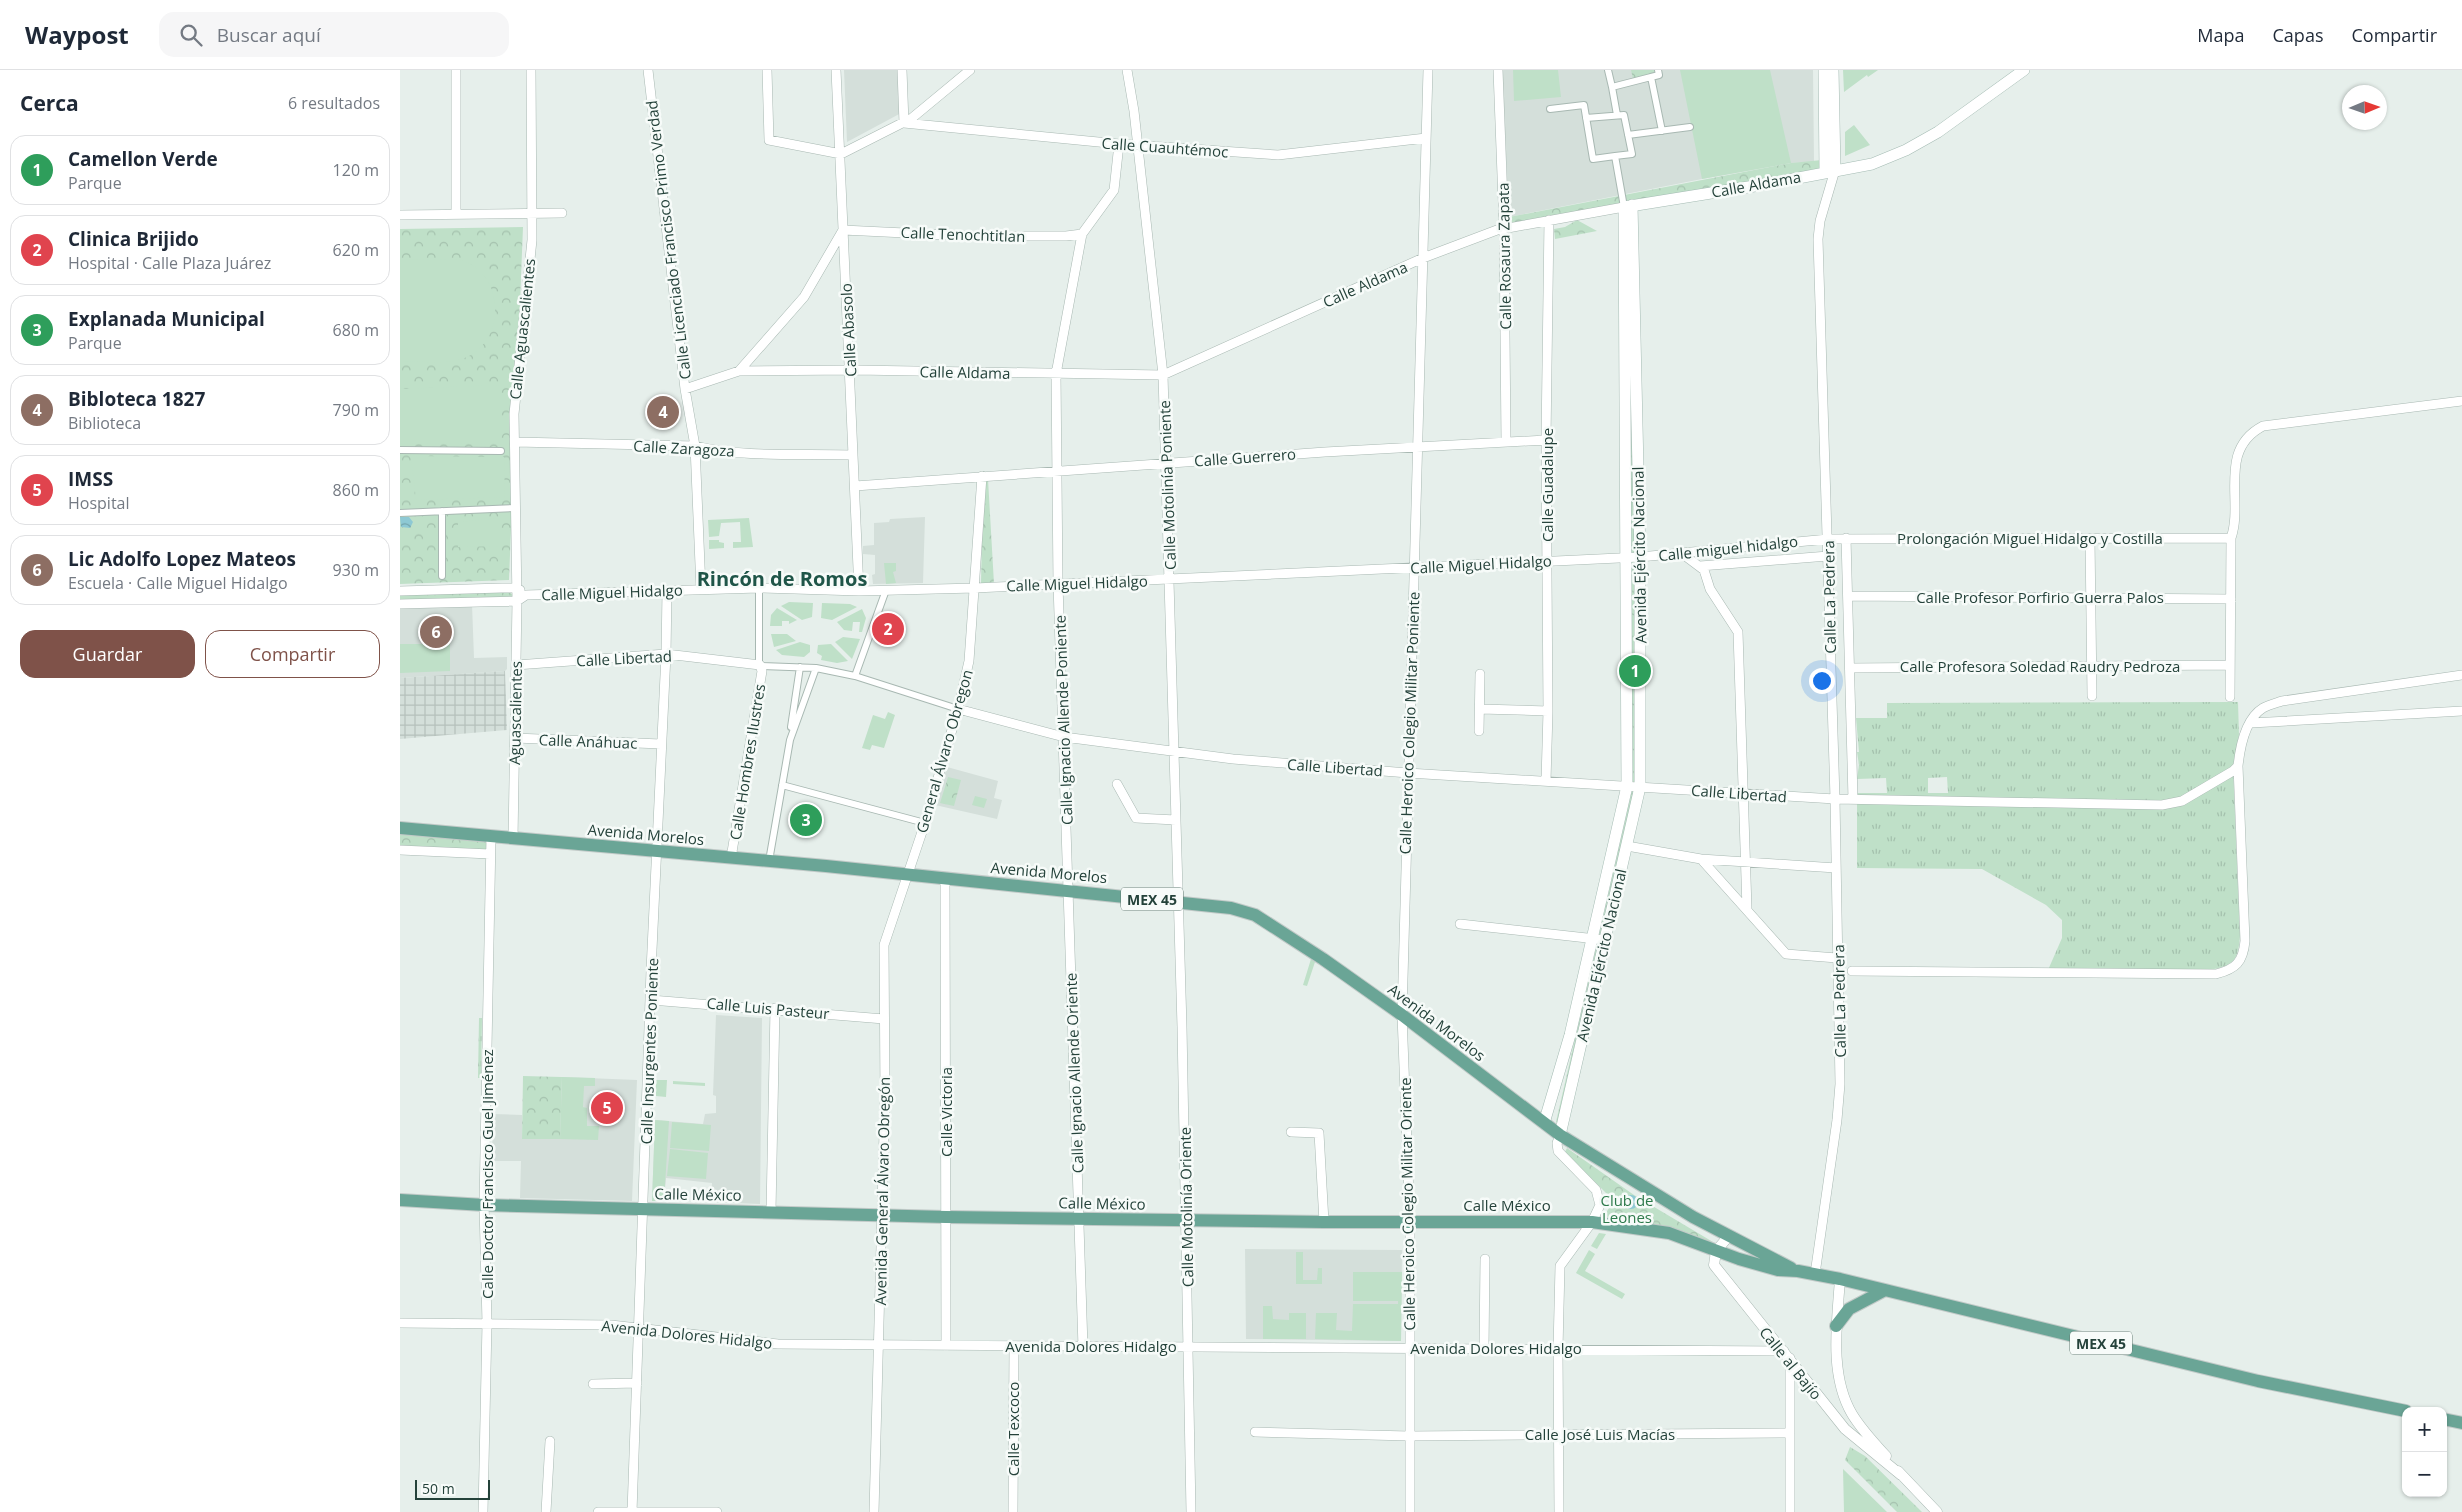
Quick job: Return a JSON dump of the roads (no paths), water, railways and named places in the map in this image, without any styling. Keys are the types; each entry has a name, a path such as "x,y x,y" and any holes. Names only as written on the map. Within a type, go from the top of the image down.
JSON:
{"main road":[{"name":"Calle La Pedrera","path":"1824,70 1830,171"},
{"name":"Calle La Pedrera","path":"1830,171 1833,70"},
{"name":"Calle Aldama","path":"1628,206 1767,184 1872,164 1906,150 1938,132 2024,70"},
{"name":"Avenida Ejército Nacional","path":"1560,1135 1640,787 1640,557 1628,206"},
{"name":"Avenida Ejército Nacional","path":"1544,1123 1570,1035 1627,786 1628,206"},
{"name":"Avenida Morelos","path":"400,828 1068,890 1232,908 1255,915 1323,959 1402,1015 1560,1135 1728,1237 1798,1271"},
{"path":"1570,1035 1582,1039"},
{"name":"Calle México","path":"400,1200 484,1205 946,1217 1186,1221 1592,1222 1669,1233 1716,1251 1778,1270 1798,1271"},
{"name":"MEX 45","path":"1798,1271 1840,1279 2258,1381 2402,1411"},
{"path":"1836,1326 1848,1309 1885,1290"},
{"path":"2447,1420 2462,1423"}],"street":[{"path":"456,70 456,214"},
{"name":"Calle Aguascalientes","path":"517,588 514,401 532,240 531,70"},
{"name":"Calle Licenciado Francisco Primo Verdad","path":"648,70 685,389 695,446 701,589"},
{"path":"767,70 769,140 841,154 904,123 970,70"},
{"name":"Calle Abasolo","path":"836,70 859,591"},
{"path":"902,70 904,123"},
{"name":"Calle Motolinía Poniente","path":"1127,70 1138,144 1163,375 1178,902"},
{"name":"Calle Heroico Colegio Militar Poniente","path":"1402,1015 1428,70"},
{"name":"Calle Rosaura Zapata","path":"1498,70 1504,228 1506,441"},
{"path":"1608,70 1616,115"},
{"path":"1612,87 1659,75 1658,70"},
{"path":"1650,77 1662,131"},
{"path":"1550,109 1584,105 1586,118 1593,159 1632,154 1624,115 1586,118"},
{"name":"Calle Cuauhtémoc","path":"904,123 1119,144 1278,155 1426,138"},
{"path":"1628,136 1690,127"},
{"name":"Calle Ignacio Allende Poniente","path":"1068,890 1058,584 1056,374 1082,234 1114,190 1119,144"},
{"path":"1615,156 1628,206"},
{"name":"Calle La Pedrera","path":"1815,1274 1839,1101 1835,799 1818,239 1830,171"},
{"name":"Calle Aldama","path":"685,389 738,371 850,370 1163,375 1422,258 1504,228 1628,206"},
{"path":"400,215 562,213"},
{"name":"Calle Guadalupe","path":"1546,781 1548,712 1546,440 1549,220"},
{"path":"738,371 804,297 844,230"},
{"name":"Calle Tenochtitlan","path":"844,230 967,236 1066,236 1082,234"},
{"path":"2230,697 2231,538 2235,467 2247,437 2254,430 2263,426 2462,401"},
{"name":"Calle Guerrero","path":"855,486 1325,452 1417,449 1506,441 1546,440"},
{"name":"Calle Zaragoza","path":"515,442 695,446 710,450 853,454"},
{"path":"400,450 501,451"},
{"name":"General Álvaro Obregon","path":"908,875 958,709 969,661 976,588 982,476"},
{"path":"400,513 516,508"},
{"path":"442,511 442,576"},
{"path":"1846,538 1853,799"},
{"name":"Prolongación Miguel Hidalgo y Costilla","path":"1828,539 2231,538"},
{"name":"Calle miguel hidalgo","path":"1627,557 1828,539"},
{"path":"2090,539 2092,696"},
{"path":"1769,560 1771,544"},
{"path":"1680,552 1700,566 1706,576 1710,589 1738,632 1747,909"},
{"path":"1700,566 1828,556"},
{"name":"Calle Miguel Hidalgo","path":"517,601 526,595 759,588 859,591 976,588 1413,569 1627,557"},
{"path":"400,591 517,588"},
{"name":"Calle Miguel Hidalgo","path":"517,588 526,595"},
{"name":"Aguascalientes","path":"513,839 517,588"},
{"path":"759,588 760,665 816,668 855,676 958,709"},
{"name":"Calle Insurgentes Poniente","path":"632,1511 667,590"},
{"path":"855,676 886,590"},
{"name":"Calle Profesor Porfirio Guerra Palos","path":"1848,596 2231,599"},
{"path":"400,604 517,601"},
{"name":"Calle Libertad","path":"516,665 666,654 760,665"},
{"name":"Calle Hombres Ilustres","path":"731,858 762,671 760,665"},
{"name":"Calle Profesora Soledad Raudry Pedroza","path":"1850,668 2230,665"},
{"path":"769,861 790,740 800,667"},
{"path":"790,740 816,668"},
{"path":"1479,731 1480,674"},
{"path":"1852,971 2216,974 2230,970 2239,964 2244,954 2245,941 2238,766 2241,744 2251,723 2262,708 2282,702 2462,674"},
{"name":"Calle Libertad","path":"958,709 1064,737 1233,759 1408,773 1835,799 2173,804 2233,771 2238,766"},
{"path":"1480,709 1548,712"},
{"path":"2251,723 2462,711"},
{"name":"Calle Anáhuac","path":"514,738 661,744"},
{"path":"1117,784 1136,818 1176,820"},
{"path":"782,785 925,823"},
{"name":"Calle Doctor Francisco Guel Jiménez","path":"483,1512 487,1323 484,1205 491,837"},
{"path":"1627,846 1700,859 1836,868"},
{"path":"400,850 490,854"},
{"path":"1700,859 1747,909 1781,951 1791,956 1838,958"},
{"name":"Avenida General Álvaro Obregón","path":"874,1512 883,1214 884,945 908,875"},
{"name":"Calle Victoria","path":"945,879 946,1346"},
{"name":"Calle Ignacio Allende Oriente","path":"1068,890 1083,1347"},
{"name":"Calle Motolinía Oriente","path":"1178,902 1191,1512"},
{"path":"1460,924 1605,940"},
{"name":"Calle Luis Pasteur","path":"651,1000 884,1018"},
{"path":"771,1211 774,1008"},
{"name":"Calle Heroico Colegio Militar Oriente","path":"1402,1015 1410,1222 1410,1512"},
{"path":"1291,1132 1319,1133 1324,1222"},
{"path":"1559,1512 1558,1349 1560,1266 1592,1222 1600,1205 1596,1190 1558,1151 1557,1143 1560,1135"},
{"path":"1716,1251 1728,1237"},
{"name":"Calle al Bajío","path":"1716,1251 1714,1265 1845,1429 1901,1475"},
{"path":"1484,1349 1486,1259"},
{"path":"1840,1279 1836,1326 1838,1374 1848,1405 1860,1424 1901,1475 1937,1512"},
{"name":"Avenida Dolores Hidalgo","path":"400,1323 588,1324 778,1344 1083,1347 1188,1345 1558,1349 1787,1354"},
{"name":"Calle Texcoco","path":"1013,1512 1014,1346"},
{"path":"1787,1354 1790,1512"},
{"path":"593,1384 637,1383"},
{"name":"Calle José Luis Macías","path":"1255,1432 1409,1436 1790,1433"},
{"path":"546,1512 550,1441"},
{"path":"598,1512 717,1512"}],"water":[{"path":"400,517 409,517 413,522 410,528 401,527"},
{"path":"1631,1195 1636,1197 1638,1202 1636,1207 1631,1209 1626,1207 1624,1202 1626,1197"}],"place":[{"name":"Bibloteca 1827","path":"663,412"},
{"name":"Clinica Brijido","path":"888,629"},
{"name":"Lic Adolfo Lopez Mateos","path":"436,632"},
{"name":"Camellon Verde","path":"1635,671"},
{"name":"Explanada Municipal","path":"806,820"},
{"name":"IMSS","path":"607,1108"}],"district":[{"name":"Rincón de Romos","path":"782,578"}],"park label":[{"name":"Club de Leones","path":"1627,1208"}]}
